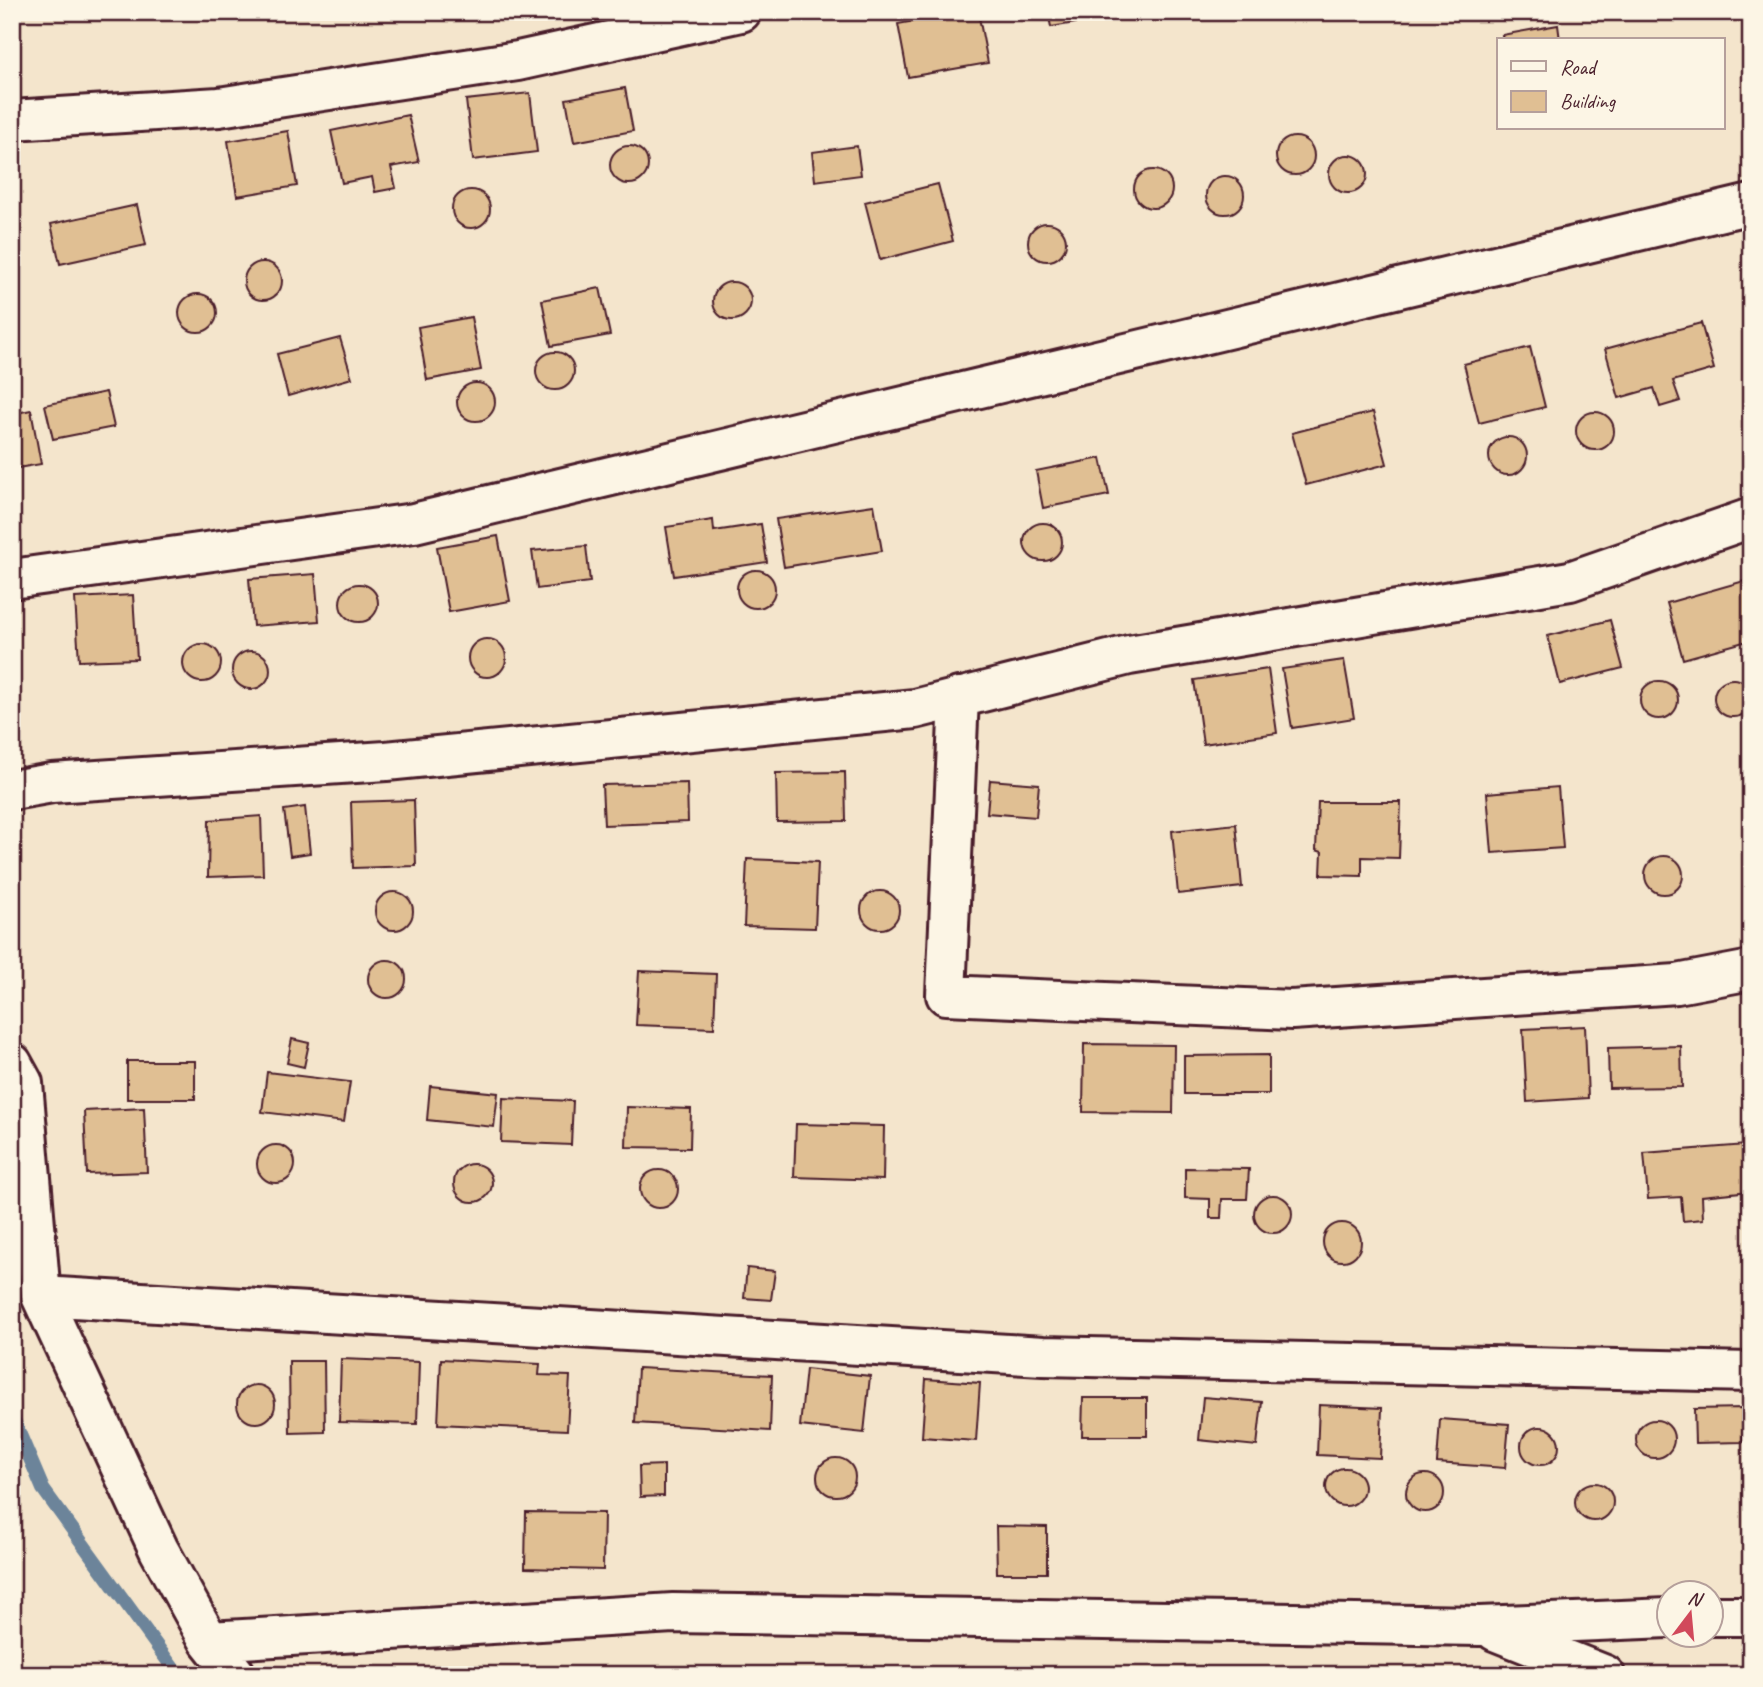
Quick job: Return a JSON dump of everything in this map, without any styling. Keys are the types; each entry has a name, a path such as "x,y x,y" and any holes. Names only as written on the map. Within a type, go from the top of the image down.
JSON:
{"street":[{"path":"12,120 219,107 518,61 741,12"},
{"path":"12,579 414,523 1751,204"},
{"path":"12,790 52,783 442,756 915,709 1129,655 1570,581 1751,518"},
{"path":"959,697 946,995 1292,1010 1677,984 1751,970"},
{"path":"12,1063 23,1083 41,1296 159,1550 209,1642 236,1675"},
{"path":"41,1296 1043,1356 1751,1372"},
{"path":"209,1642 673,1613 1480,1626 1654,1619"},
{"path":"1724,1616 1751,1616"},
{"path":"1480,1626 1605,1675"}],"building":[{"path":"963,12 978,12 988,63 908,77 898,24"},
{"path":"1048,12 1104,12 1105,18 1051,27"},
{"path":"1558,25 1560,38 1503,38 1502,35"},
{"path":"625,88 633,131 574,142 566,99"},
{"path":"530,93 537,152 473,160 466,100"},
{"path":"408,115 419,162 391,167 396,188 375,192 372,177 342,183 331,131"},
{"path":"288,131 297,186 237,196 228,141"},
{"path":"1295,137 1308,143 1314,156 1308,169 1295,175 1282,169 1276,156 1282,143"},
{"path":"629,146 642,152 648,165 642,178 629,184 616,178 610,165 616,152"},
{"path":"857,146 861,175 815,181 812,152"},
{"path":"1348,155 1361,161 1367,174 1361,187 1348,193 1335,187 1329,174 1335,161"},
{"path":"1153,170 1166,176 1172,189 1166,202 1153,208 1140,202 1134,189 1140,176"},
{"path":"1225,176 1238,182 1244,195 1238,208 1225,214 1212,208 1206,195 1212,182"},
{"path":"938,184 953,241 880,260 865,202"},
{"path":"471,190 484,196 490,209 484,222 471,228 458,222 452,209 458,196"},
{"path":"137,205 146,245 60,264 51,224"},
{"path":"1047,223 1060,229 1066,242 1060,255 1047,261 1034,255 1028,242 1034,229"},
{"path":"263,262 276,268 282,281 276,294 263,300 250,294 244,281 250,268"},
{"path":"732,282 745,288 751,301 745,314 732,320 719,314 713,301 719,288"},
{"path":"600,288 610,335 551,346 542,300"},
{"path":"198,294 211,300 217,313 211,326 198,332 185,326 179,313 185,300"},
{"path":"471,317 481,370 427,380 418,327"},
{"path":"1701,323 1714,369 1673,381 1680,401 1660,407 1654,388 1619,398 1605,349"},
{"path":"340,338 352,378 288,396 277,354"},
{"path":"1530,347 1545,407 1479,423 1464,364"},
{"path":"555,352 568,358 574,371 568,384 555,390 542,384 536,371 542,358"},
{"path":"476,383 489,389 495,402 489,415 476,421 463,415 457,402 463,389"},
{"path":"106,392 114,427 53,439 45,405"},
{"path":"31,410 41,464 12,469 12,414"},
{"path":"1373,412 1387,464 1306,485 1292,433"},
{"path":"1595,412 1608,418 1614,431 1608,444 1595,450 1582,444 1576,431 1582,418"},
{"path":"1508,437 1521,443 1527,456 1521,469 1508,475 1495,469 1489,456 1495,443"},
{"path":"1101,458 1109,495 1043,508 1036,471"},
{"path":"874,505 882,551 784,567 776,519"},
{"path":"713,520 714,531 761,524 767,562 674,576 666,527"},
{"path":"1043,523 1056,529 1062,542 1056,555 1043,561 1030,555 1024,542 1030,529"},
{"path":"498,536 510,601 449,612 437,547"},
{"path":"586,546 590,582 537,589 532,551"},
{"path":"756,570 769,576 775,589 769,602 756,608 743,602 737,589 743,576"},
{"path":"315,574 319,621 253,626 249,579"},
{"path":"1751,579 1751,640 1683,659 1667,603"},
{"path":"359,584 372,590 378,603 372,616 359,622 346,616 340,603 346,590"},
{"path":"133,595 137,659 79,661 75,598"},
{"path":"1610,620 1623,668 1560,684 1548,636"},
{"path":"487,639 500,645 506,658 500,671 487,677 474,671 468,658 474,645"},
{"path":"202,644 215,650 221,663 215,676 202,682 189,676 183,663 189,650"},
{"path":"251,651 264,657 270,670 264,683 251,689 238,683 232,670 238,657"},
{"path":"1344,660 1354,718 1292,728 1282,669"},
{"path":"1268,669 1277,733 1203,744 1194,680"},
{"path":"1733,679 1746,685 1752,698 1746,711 1733,717 1720,711 1714,698 1720,685"},
{"path":"1659,681 1672,687 1678,700 1672,713 1659,719 1646,713 1640,700 1646,687"},
{"path":"845,772 846,821 777,822 776,773"},
{"path":"990,780 1039,784 1036,817 987,813"},
{"path":"687,783 688,822 604,825 602,785"},
{"path":"1558,787 1563,848 1492,853 1487,793"},
{"path":"414,800 416,866 353,868 351,802"},
{"path":"1318,802 1401,802 1399,858 1362,857 1362,876 1321,875 1322,852 1316,850"},
{"path":"305,807 310,853 290,856 284,810"},
{"path":"261,816 263,875 208,877 209,820"},
{"path":"1236,824 1242,887 1178,894 1172,831"},
{"path":"1664,856 1677,862 1683,875 1677,888 1664,894 1651,888 1645,875 1651,862"},
{"path":"747,859 818,862 815,928 744,926"},
{"path":"880,891 893,897 899,910 893,923 880,929 867,923 861,910 867,897"},
{"path":"394,892 407,898 413,911 407,924 394,930 381,924 375,911 381,898"},
{"path":"387,960 400,966 406,979 400,992 387,998 374,992 368,979 374,966"},
{"path":"639,971 716,974 714,1028 636,1025"},
{"path":"1585,1026 1588,1098 1527,1102 1523,1029"},
{"path":"292,1039 309,1043 304,1067 287,1063"},
{"path":"1084,1044 1174,1045 1173,1113 1083,1112"},
{"path":"1681,1046 1682,1087 1609,1088 1608,1048"},
{"path":"1269,1055 1269,1094 1184,1094 1184,1056"},
{"path":"127,1061 195,1061 195,1099 127,1099"},
{"path":"267,1072 350,1082 344,1122 262,1112"},
{"path":"430,1086 498,1093 494,1127 427,1120"},
{"path":"503,1098 573,1101 571,1145 501,1142"},
{"path":"627,1107 691,1109 690,1148 626,1147"},
{"path":"144,1108 147,1172 87,1174 84,1111"},
{"path":"796,1124 884,1126 883,1180 794,1177"},
{"path":"276,1145 289,1151 295,1164 289,1177 276,1183 263,1177 257,1164 263,1151"},
{"path":"1746,1145 1750,1191 1702,1196 1703,1219 1683,1221 1681,1197 1648,1199 1644,1153"},
{"path":"473,1164 486,1170 492,1183 486,1196 473,1202 460,1196 454,1183 460,1170"},
{"path":"1185,1168 1249,1169 1247,1199 1222,1199 1221,1218 1210,1218 1210,1199 1185,1198"},
{"path":"659,1170 672,1176 678,1189 672,1202 659,1208 646,1202 640,1189 646,1176"},
{"path":"1273,1195 1286,1201 1292,1214 1286,1227 1273,1233 1260,1227 1254,1214 1260,1201"},
{"path":"1342,1223 1355,1229 1361,1242 1355,1255 1342,1261 1329,1255 1323,1242 1329,1229"},
{"path":"747,1268 775,1271 771,1300 744,1298"},
{"path":"341,1359 419,1362 417,1424 339,1422"},
{"path":"441,1359 540,1364 539,1375 570,1376 567,1430 438,1424"},
{"path":"289,1361 324,1361 325,1432 290,1433"},
{"path":"638,1368 772,1375 770,1431 635,1423"},
{"path":"806,1369 870,1376 864,1433 800,1426"},
{"path":"926,1379 980,1383 976,1441 922,1437"},
{"path":"256,1385 269,1391 275,1404 269,1417 256,1423 243,1417 237,1404 243,1391"},
{"path":"1203,1397 1262,1402 1257,1446 1199,1440"},
{"path":"1083,1398 1147,1398 1147,1436 1082,1436"},
{"path":"1319,1405 1382,1408 1380,1458 1317,1455"},
{"path":"1743,1408 1743,1442 1695,1443 1694,1409"},
{"path":"1440,1419 1509,1424 1505,1468 1437,1463"},
{"path":"1655,1420 1668,1426 1674,1439 1668,1452 1655,1458 1642,1452 1636,1439 1642,1426"},
{"path":"1540,1427 1553,1433 1559,1446 1553,1459 1540,1465 1527,1459 1521,1446 1527,1433"},
{"path":"836,1458 849,1464 855,1477 849,1490 836,1496 823,1490 817,1477 823,1464"},
{"path":"664,1465 664,1496 640,1497 639,1466"},
{"path":"1345,1468 1358,1474 1364,1487 1358,1500 1345,1506 1332,1500 1326,1487 1332,1474"},
{"path":"1425,1474 1438,1480 1444,1493 1438,1506 1425,1512 1412,1506 1406,1493 1412,1480"},
{"path":"1594,1483 1607,1489 1613,1502 1607,1515 1594,1521 1581,1515 1575,1502 1581,1489"},
{"path":"526,1512 604,1513 603,1570 525,1568"},
{"path":"996,1526 1047,1527 1047,1573 997,1573"}],"waterway":[{"path":"12,1416 43,1489 178,1675"}]}
